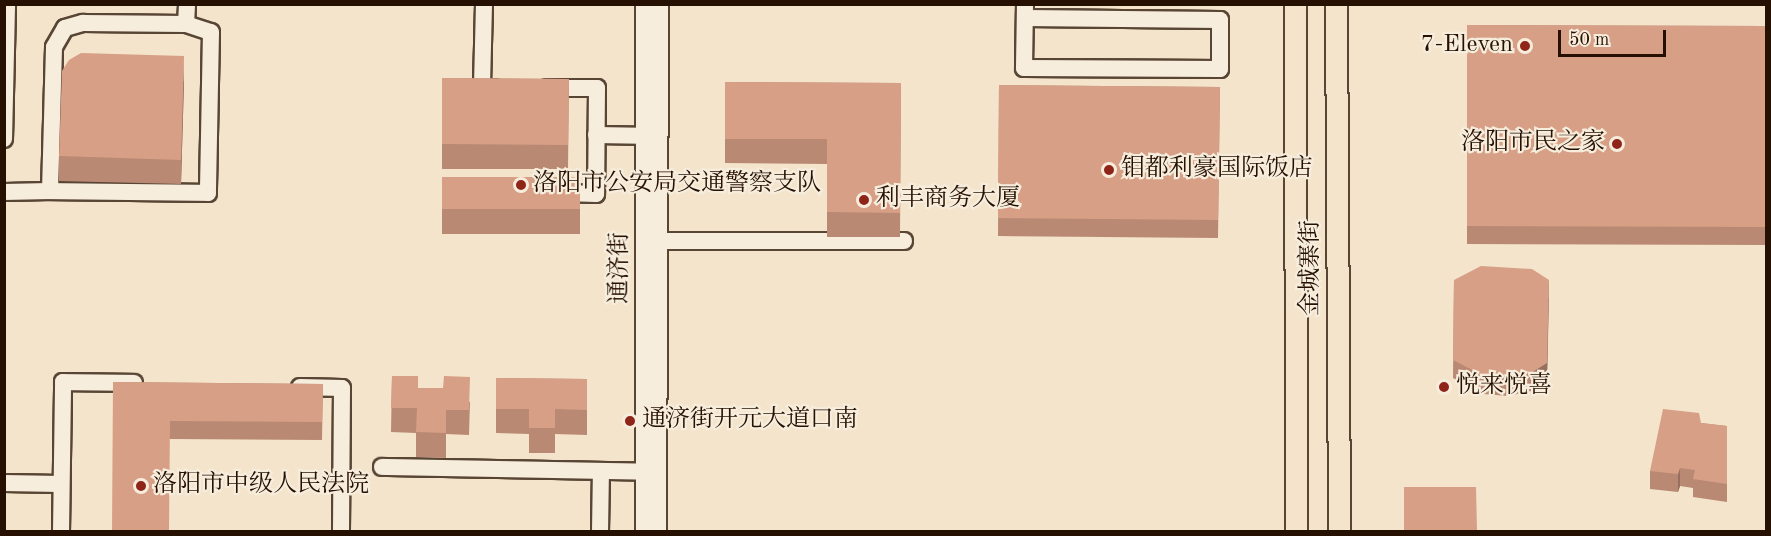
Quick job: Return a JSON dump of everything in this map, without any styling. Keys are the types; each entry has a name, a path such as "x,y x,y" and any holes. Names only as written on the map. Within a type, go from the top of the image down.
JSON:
{"main road":[{"name":"金城寨街","path":"1295,4 1296,531"},
{"name":"金城寨街","path":"1336,4 1339,531"}],"street":[{"path":"4,140 7,4"},
{"path":"186,24 187,4"},
{"path":"484,4 482,88 597,88 596,194 537,193"},
{"name":"通济街","path":"644,4 659,241 652,472 644,531"},
{"name":"通济街","path":"658,531 652,472 652,136 660,4"},
{"path":"1025,11 1220,20 1220,69 1024,68 1025,11"},
{"path":"4,192 208,193 211,32 186,24 83,23 65,28 57,36 50,192"},
{"path":"596,135 652,136"},
{"path":"659,241 904,241"},
{"path":"61,531 63,381 156,384"},
{"path":"284,386 342,388 341,531"},
{"path":"382,467 652,472"},
{"path":"600,531 601,471"},
{"path":"4,483 62,484"}],"building":[{"name":"洛阳市民之家","path":"1467,25 1767,26 1767,227 1467,226"},
{"path":"81,53 184,56 181,160 59,156 62,71 69,60"},
{"path":"442,78 569,79 568,145 442,144"},
{"name":"利丰商务大厦","path":"725,82 901,83 900,213 827,212 827,139 725,139"},
{"name":"钼都利豪国际饭店","path":"999,85 1220,87 1218,220 998,218"},
{"path":"442,177 580,177 580,209 442,209"},
{"path":"1481,266 1532,269 1549,280 1547,363 1531,373 1508,378 1484,376 1453,360 1454,280"},
{"path":"392,376 418,376 418,388 443,388 444,376 470,377 469,410 446,410 446,433 416,432 417,408 391,408"},
{"path":"496,378 587,379 587,410 555,409 555,428 529,428 529,409 496,409"},
{"name":"洛阳市中级人民法院","path":"113,382 323,384 322,422 170,421 169,531 112,531"},
{"path":"1663,409 1699,413 1701,423 1727,426 1727,484 1693,479 1695,470 1680,468 1678,474 1650,471"},
{"path":"1404,487 1476,487 1477,531 1404,531"}],"place":[{"name":"7-Eleven","path":"1525,46"},
{"name":"洛阳市民之家","path":"1617,144"},
{"name":"钼都利豪国际饭店","path":"1109,170"},
{"name":"洛阳市公安局交通警察支队","path":"521,185"},
{"name":"利丰商务大厦","path":"864,200"},
{"name":"悦来悦喜","path":"1444,387"},
{"name":"通济街开元大道口南","path":"630,421"},
{"name":"洛阳市中级人民法院","path":"141,486"}]}
